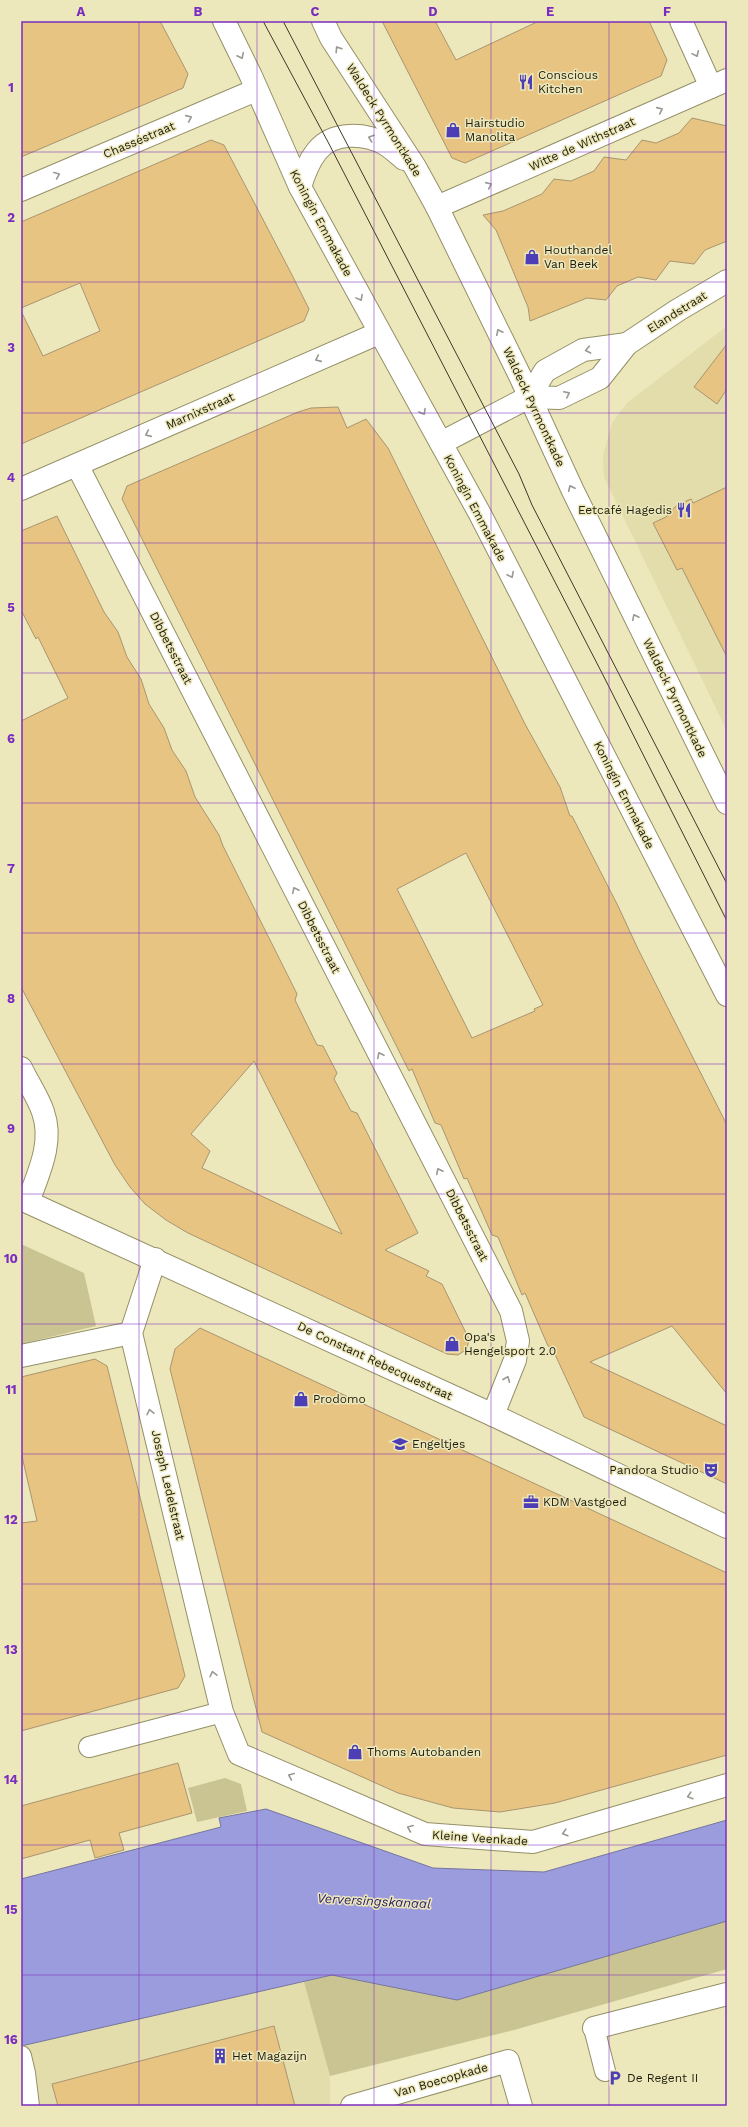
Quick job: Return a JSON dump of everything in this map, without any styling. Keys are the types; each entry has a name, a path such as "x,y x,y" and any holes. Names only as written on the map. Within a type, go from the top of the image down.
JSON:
{"street":[{"name":"Koningin Emmakade","path":"224,21 300,187 484,521 727,995"},
{"name":"Waldeck Pyrmontkade","path":"323,21 331,38 415,167 437,208 573,491 727,803"},
{"path":"681,21 719,84"},
{"name":"Witte de Withstraat","path":"437,208 719,84"},
{"name":"Chasséstraat","path":"21,190 256,90"},
{"path":"300,187 308,163 318,149 328,142 343,137 356,135 374,139 386,144 415,167"},
{"name":"Elandstraat","path":"441,443 529,397 559,398 600,378 627,344 678,310 727,281"},
{"name":"Marnixstraat","path":"21,489 379,332"},
{"name":"Elandstraat","path":"529,397 545,372 584,350 627,344"},
{"name":"Dibbetsstraat","path":"77,465 511,1311 516,1326 517,1347 515,1360 493,1415"},
{"path":"21,1068 43,1113 47,1131 46,1151 24,1200"},
{"name":"De Constant Rebecquestraat","path":"24,1200 493,1415 727,1527"},
{"path":"21,1356 131,1332 155,1259"},
{"name":"Joseph Ledelstraat","path":"131,1332 222,1712"},
{"name":"Kleine Veenkade","path":"222,1712 239,1754 425,1834 534,1842 727,1785"},
{"path":"594,2028 727,1994"},
{"name":"Van Boecopkade","path":"352,2106 508,2061 520,2106"}],"lane":[{"path":"89,1747 222,1712"},
{"path":"594,2028 605,2071"},
{"path":"21,2057 29,2106"}],"shaded area":[{"path":"727,326 727,731 604,477 603,456 612,423 627,403"},
{"path":"21,1244 84,1273 96,1326 21,1344"},
{"path":"225,1778 241,1784 247,1811 197,1822 188,1788"},
{"path":"727,1921 727,1969 514,2030 330,2076 304,1982 332,1975 457,2000"},
{"path":"304,1982 330,2076 330,2106 33,2106 21,2046"}],"water":[{"name":"Verversingskanaal","path":"266,1809 433,1868 544,1872 727,1820 727,1921 457,2000 332,1975 21,2046 21,1879 221,1827 219,1818"}],"building":[{"path":"21,21 160,21 188,74 183,88 21,157"},
{"path":"382,21 435,21 456,60 539,21 649,21 667,60 661,76 465,163 452,158"},
{"path":"692,118 727,126 727,241 705,250 694,264 670,261 656,280 638,277 617,286 606,300 587,298 530,321 528,307 496,230 483,215 503,211 542,194 554,179 571,181 594,171 604,157 626,160 642,140 656,143 679,133"},
{"path":"211,140 224,145 291,273 309,309 304,321 21,444 21,311 43,356 100,331 80,283 21,308 21,222"},
{"path":"727,344 727,389 717,404 694,387"},
{"path":"338,407 347,428 366,419 388,448 525,724 560,787 570,816 572,816 618,906 638,949 727,1125 727,1394 672,1326 590,1362 727,1426 727,1484 584,1417 552,1348 548,1346 525,1293 522,1295 498,1237 492,1235 467,1178 464,1179 441,1125 435,1123 412,1069 409,1071 122,499 127,486 298,412 311,408","holes":["466,853 543,1005 534,1009 535,1011 472,1038 397,889"]},
{"path":"727,487 727,657 682,568 677,570 653,523 666,517 677,505 691,499 693,503"},
{"path":"57,516 104,612 118,632 127,657 141,679 149,704 164,728 172,750 186,771 195,797 219,835 223,846 297,994 295,1000 317,1045 323,1046 337,1073 334,1079 351,1111 357,1113 418,1233 385,1250 429,1271 426,1276 442,1284 469,1339 467,1349 458,1355 447,1354 188,1233 166,1220 145,1204 130,1187 115,1165 21,987 21,721 68,698 38,637 36,639 21,610 21,531","holes":["254,1061 342,1234 202,1168 210,1151 191,1134"]},
{"path":"200,1328 727,1573 727,1755 555,1803 500,1812 453,1808 398,1793 262,1732 170,1369 175,1349"},
{"path":"95,1359 107,1366 185,1676 178,1688 21,1731 21,1523 37,1521 21,1452 21,1377"},
{"path":"178,1763 192,1813 119,1833 124,1850 95,1858 90,1840 21,1859 21,1806"},
{"name":"Het Magazijn","path":"274,2026 295,2106 58,2106 52,2084"}],"tram line":[{"path":"263,21 328,142 603,675 727,921"},
{"path":"283,21 519,474 532,505 727,884"}],"place":[{"name":"Conscious Kitchen","path":"526,82"},
{"name":"Hairstudio Manolita","path":"453,130"},
{"name":"Houthandel Van Beek","path":"532,257"},
{"name":"Eetcafé Hagedis","path":"684,510"},
{"name":"Opa's Hengelsport 2.0","path":"452,1344"},
{"name":"Prodomo","path":"301,1399"},
{"name":"Engeltjes","path":"400,1444"},
{"name":"Pandora Studio","path":"711,1470"},
{"name":"KDM Vastgoed","path":"531,1502"},
{"name":"Thoms Autobanden","path":"355,1752"},
{"name":"Het Magazijn","path":"220,2056"},
{"name":"De Regent II","path":"615,2078"}]}
